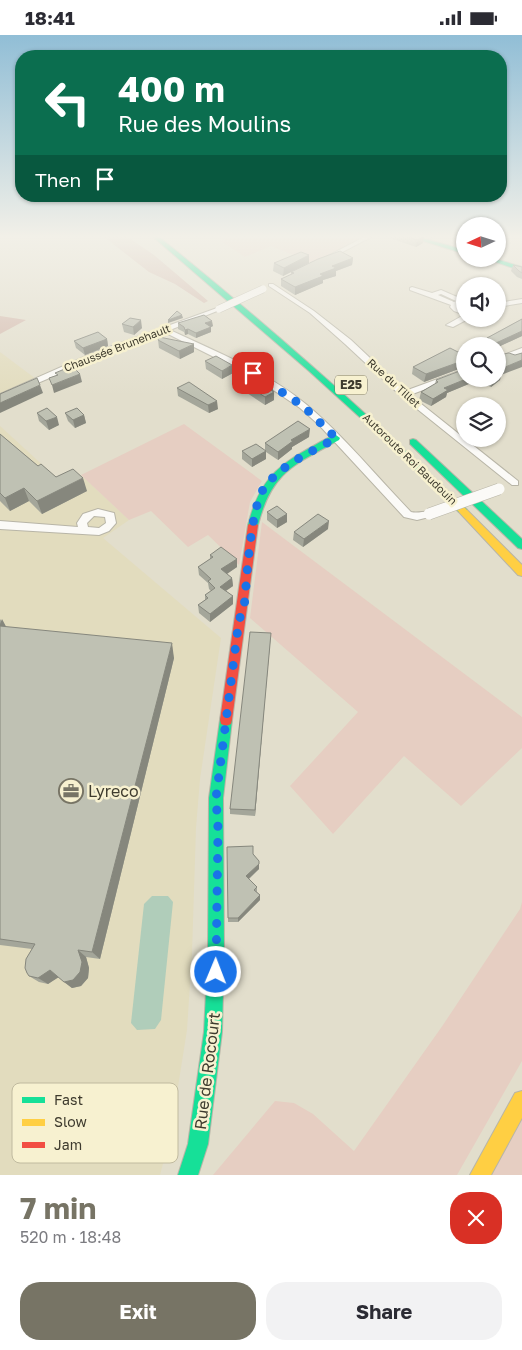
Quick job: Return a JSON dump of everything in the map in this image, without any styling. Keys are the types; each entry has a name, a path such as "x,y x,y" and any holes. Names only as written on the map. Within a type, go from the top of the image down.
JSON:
{"main road":[{"name":"Autoroute Roi Baudouin","path":"222,289 358,409 465,511 522,572"},
{"path":"237,289 260,307"},
{"name":"Autoroute Roi Baudouin","path":"401,431 522,545"},
{"name":"Rue de Rocourt","path":"188,1175 198,1144 213,1032 216,953 216,798 239,620 244,608 254,517 264,488 285,468 336,438"},
{"path":"480,1175 522,1100"}],"street":[{"name":"Chaussée Brunehault","path":"0,397 96,355 219,309 262,289"},
{"name":"Rue du Tillet","path":"277,289 312,312 348,342 404,394 519,481"},
{"path":"413,289 432,295 453,305 456,310"},
{"path":"432,295 441,292 456,299"},
{"path":"506,304 522,301"},
{"path":"450,325 456,322"},
{"path":"165,330 257,375 303,406 336,438 408,515 417,517 429,514 519,481"},
{"path":"506,356 522,351"},
{"path":"404,394 456,374"},
{"path":"0,525 88,531"}],"shaded area":[{"path":"183,289 194,289 208,301 204,303"},
{"path":"0,316 26,320 0,334"},
{"path":"0,352 36,379 0,395"},
{"path":"184,424 262,481 250,502 239,565 208,535 188,547 151,511 129,520 81,475"},
{"path":"0,426 60,481 81,475 129,520 103,538 221,638 200,779 187,1030 178,1087 178,1083 12,1083 12,1163 163,1163 160,1175 0,1175"},
{"path":"262,522 522,717 522,748 461,806 404,756 333,834 290,786 358,712 250,618"},
{"path":"152,896 168,896 173,902 161,1020 155,1029 137,1030 131,1023 144,904"},
{"path":"522,902 522,1061 457,1175 213,1175 275,1101 294,1103 313,1114 354,1151 443,1025 520,909"},
{"path":"522,1119 522,1175 491,1175"}],"building":[{"path":"177,311 182,315 168,320"},
{"path":"204,315 212,321 205,323 211,327 196,333 188,329 185,330 178,323"},
{"path":"130,318 141,320 133,327 122,324"},
{"path":"522,319 522,331 506,338 489,337"},
{"path":"98,332 107,339 83,348 74,341"},
{"path":"159,337 194,344 179,351 158,340"},
{"path":"450,348 456,351 456,363 426,374 413,367"},
{"path":"522,353 522,360 506,367 506,354 515,355"},
{"path":"216,356 232,365 222,371 205,361"},
{"path":"67,368 70,370 74,368 80,374 52,385 49,378 58,375 55,373"},
{"path":"456,372 456,383 444,388 448,390 433,399 421,392 438,382 436,380"},
{"path":"250,374 273,388 269,389 274,392 265,397 244,383 246,382 241,379"},
{"path":"37,378 40,385 0,403 0,394"},
{"path":"189,382 217,401 208,405 177,388"},
{"path":"47,408 57,417 46,421 37,413"},
{"path":"77,408 84,415 73,420 65,413"},
{"path":"298,421 310,429 291,440 293,441 278,452 265,443"},
{"path":"0,434 38,466 41,464 56,477 73,469 83,478 37,501 24,488 5,498 0,493"},
{"path":"256,444 266,451 252,459 242,451"},
{"path":"277,506 287,514 277,520 267,512"},
{"path":"318,514 329,521 304,539 294,532"},
{"path":"221,547 237,559 221,569 232,578 220,587 233,596 210,614 198,605 208,598 205,595 215,588 208,581 211,579 198,567 213,557 210,555"},
{"name":"Lyreco","path":"0,626 172,643 92,952 78,950 82,962 80,972 73,980 64,982 50,970 38,978 29,976 25,968 26,959 35,944 0,939"},
{"path":"250,632 271,633 255,810 230,809"},
{"path":"253,846 253,854 259,861 259,864 246,876 257,887 254,890 260,895 238,918 228,918 227,847"}],"traffic: fast":[{"path":"219,289 312,369 388,438 462,510"},
{"path":"253,525 258,506 272,480 293,462 336,438"},
{"path":"413,442 522,545"},
{"path":"188,1175 198,1144 213,1032 216,952 216,798 226,720"}],"traffic: slow":[{"path":"462,510 522,572"},
{"path":"480,1175 522,1100"}],"traffic: jam":[{"path":"226,720 253,525"}],"place":[{"name":"Lyreco","path":"71,791"}],"route":[{"path":"216,972 218,828 216,798 239,620 244,608 254,517 264,488 285,468 336,438 303,406 253,373"}]}
